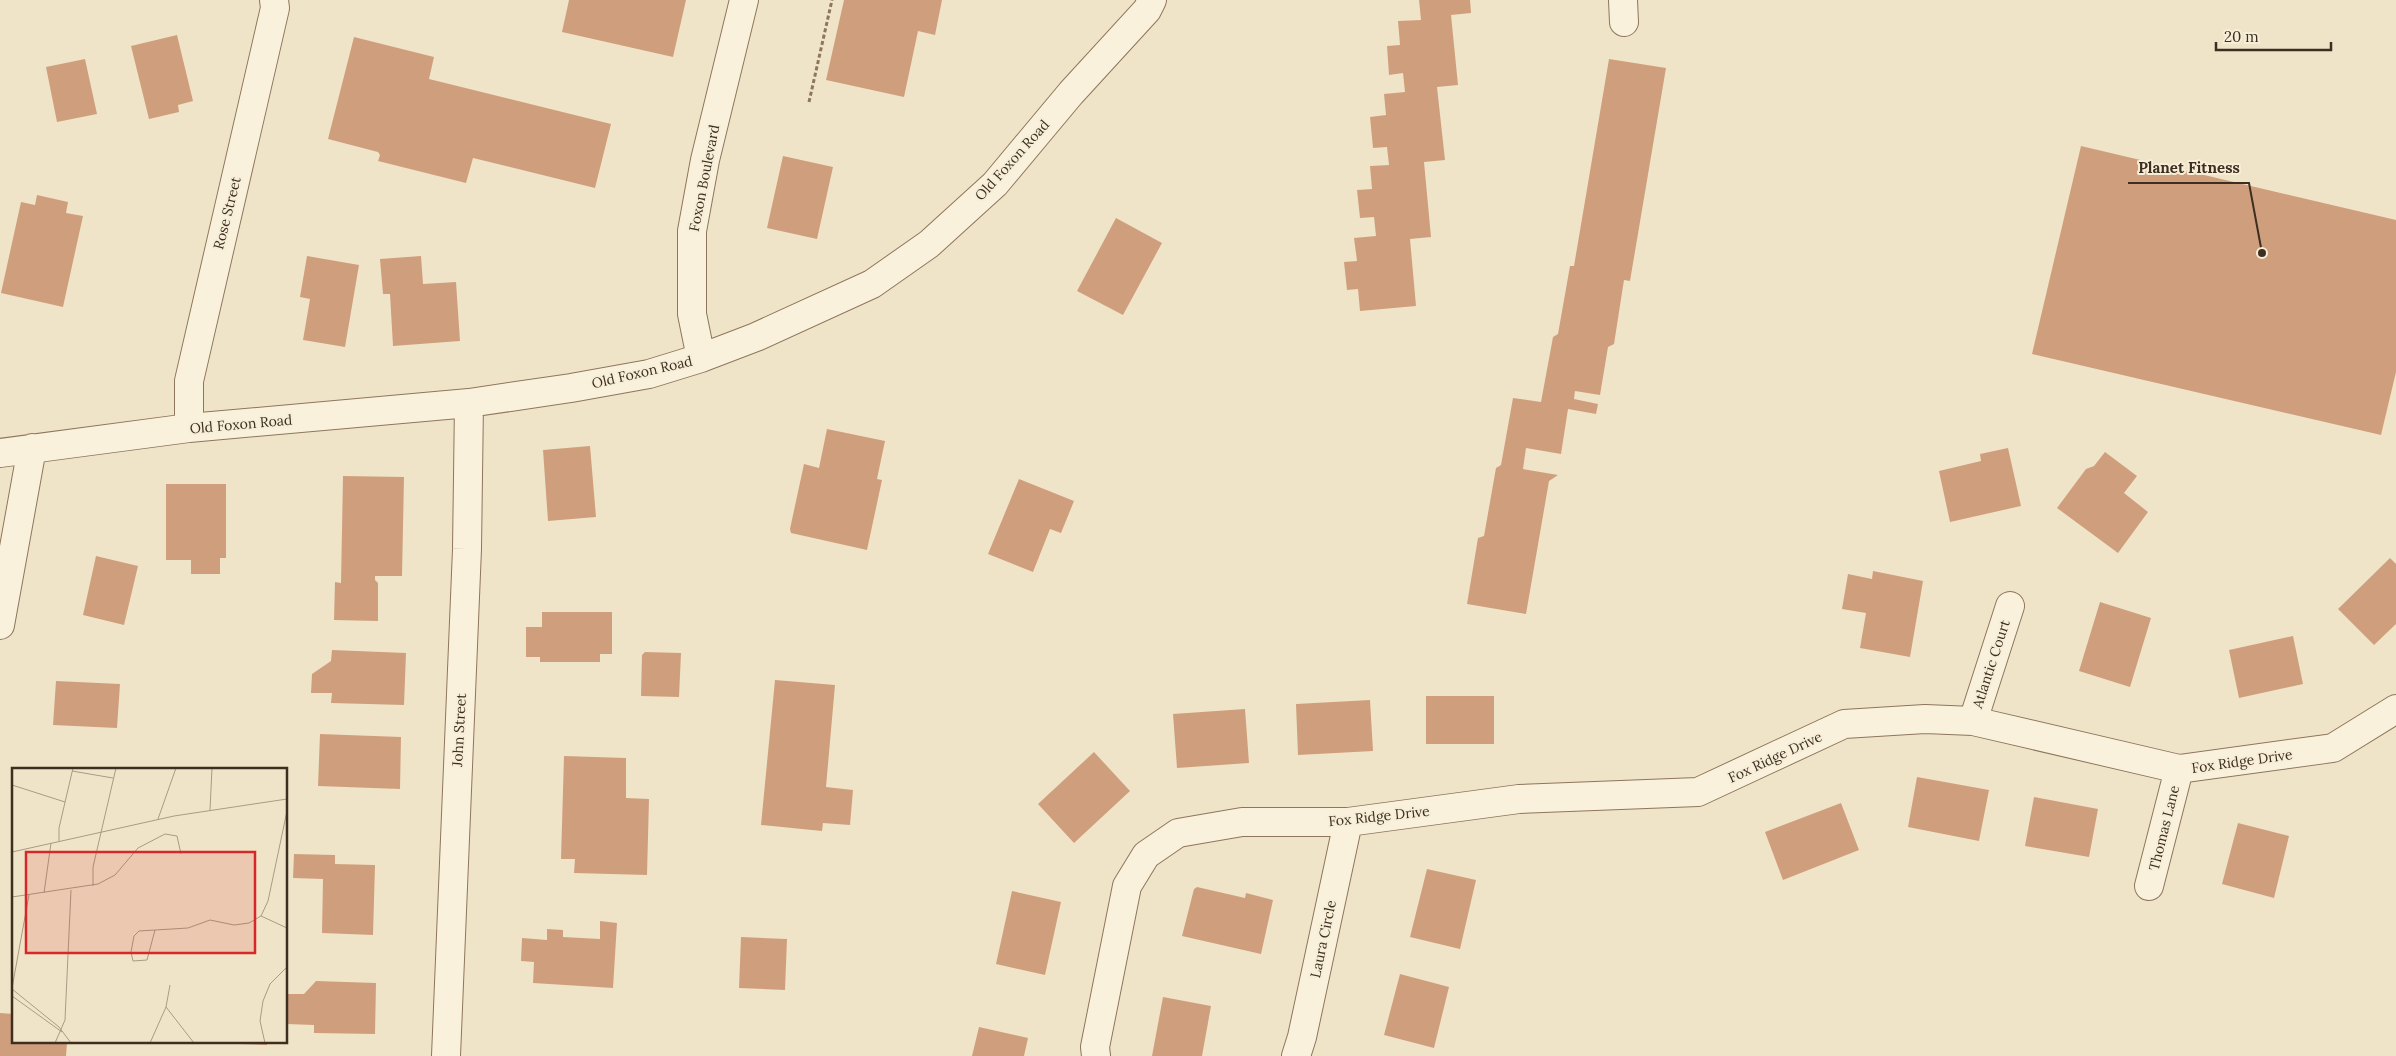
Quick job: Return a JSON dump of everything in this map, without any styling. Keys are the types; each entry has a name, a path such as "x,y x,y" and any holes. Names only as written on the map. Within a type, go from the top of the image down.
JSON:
{"street":[{"name":"Rose Street","path":"189,428 189,381 202,318 256,96 275,8 274,0"},
{"name":"Foxon Boulevard","path":"701,358 692,314 692,231 705,160 744,0"},
{"name":"Old Foxon Road","path":"0,453 189,428 469,403 632,377 701,358 756,337 872,284 929,244 995,184 1071,93 1147,10 1152,0"},
{"name":"John Street","path":"446,1056 467,549 469,403"},
{"path":"0,625 32,448"},
{"name":"Atlantic Court","path":"1973,721 2010,606"},
{"name":"Fox Ridge Drive","path":"1096,1056 1095,1047 1127,886 1146,856 1178,833 1242,822 1348,822 1519,799 1698,792 1844,724 1925,719 1973,721 2179,769 2334,748 2396,709"},
{"name":"Thomas Lane","path":"2150,886 2179,769"},
{"name":"Laura Circle","path":"1296,1056 1302,1037 1348,822"}],"path":[{"path":"809,102 832,0"}],"building":[{"path":"569,0 686,0 673,57 562,32"},
{"path":"844,0 942,0 935,35 918,31 904,97 826,80"},
{"path":"1419,0 1470,0 1471,13 1451,15 1458,85 1437,87 1445,160 1424,162 1431,237 1410,239 1416,306 1360,311 1358,289 1347,290 1344,262 1357,261 1354,238 1376,236 1374,217 1360,218 1357,190 1372,189 1370,166 1389,165 1387,147 1373,148 1370,117 1386,115 1384,94 1405,92 1403,73 1389,75 1387,46 1400,45 1398,21 1421,20"},
{"path":"177,35 193,101 178,105 179,112 149,119 131,46"},
{"path":"354,37 434,57 429,79 611,124 595,188 473,158 466,183 378,161 380,155 378,152 328,139"},
{"path":"85,59 97,114 57,122 46,67"},
{"path":"1609,59 1666,68 1630,281 1624,280 1614,344 1608,347 1600,395 1575,391 1574,399 1598,404 1596,414 1568,409 1561,454 1526,448 1523,469 1558,475 1549,481 1526,614 1467,604 1478,538 1484,536 1496,468 1501,465 1513,398 1541,402 1553,337 1558,334 1570,266 1574,266"},
{"path":"2081,146 2396,220 2396,372 2381,435 2032,354"},
{"path":"783,156 833,167 817,239 767,228"},
{"path":"37,195 68,202 66,213 83,216 63,307 1,293 21,202 35,205"},
{"path":"1116,218 1162,243 1123,315 1077,291"},
{"path":"307,256 359,265 345,347 303,340 310,299 300,297"},
{"path":"421,256 423,284 456,282 460,341 393,346 390,294 383,294 380,259"},
{"path":"827,429 885,441 877,479 882,480 867,550 791,533 790,529 804,464 819,468"},
{"path":"590,446 596,517 548,521 543,450"},
{"path":"2008,448 2021,506 1950,522 1939,471 1981,461 1980,454"},
{"path":"2105,452 2137,476 2124,493 2148,512 2118,553 2057,508 2086,469 2094,466"},
{"path":"343,476 404,477 402,576 375,576 375,580 378,583 378,621 334,620 335,582 341,583"},
{"path":"1019,479 1074,501 1061,533 1050,529 1033,572 988,554"},
{"path":"166,484 226,484 226,558 220,558 220,574 191,574 191,560 166,560"},
{"path":"96,556 138,566 124,625 83,615"},
{"path":"2390,558 2396,564 2396,624 2374,645 2338,609"},
{"path":"1873,571 1923,581 1910,657 1860,648 1866,613 1842,609 1848,574 1872,579"},
{"path":"2100,602 2151,618 2130,687 2079,671"},
{"path":"542,612 612,612 612,654 600,654 600,662 540,662 540,657 526,657 526,627 542,627"},
{"path":"2293,636 2303,684 2239,698 2229,650"},
{"path":"332,650 406,653 404,705 331,703 332,693 311,693 312,674 331,661"},
{"path":"645,652 681,653 679,697 641,696 642,655"},
{"path":"775,680 835,685 826,787 853,790 850,825 823,823 822,831 761,825"},
{"path":"56,681 120,684 117,728 53,725"},
{"path":"1426,696 1494,696 1494,744 1426,744"},
{"path":"1370,700 1373,751 1298,755 1296,704"},
{"path":"1245,709 1249,763 1177,768 1173,714"},
{"path":"320,734 401,737 400,789 318,786"},
{"path":"1094,752 1130,791 1074,843 1038,804"},
{"path":"564,756 626,758 626,798 649,799 647,875 574,873 575,859 561,859"},
{"path":"1917,777 1989,790 1979,841 1908,827"},
{"path":"2034,797 2098,809 2089,857 2025,846"},
{"path":"1841,803 1859,850 1783,880 1765,832"},
{"path":"2238,823 2289,836 2274,898 2222,884"},
{"path":"294,854 335,855 335,864 375,865 373,935 322,933 323,879 293,878"},
{"path":"1427,869 1476,880 1460,949 1410,937"},
{"path":"1197,887 1245,898 1246,893 1273,900 1261,954 1182,936 1194,889"},
{"path":"1012,891 1061,902 1045,975 996,964"},
{"path":"600,921 617,923 613,988 533,983 534,962 521,961 522,938 547,940 547,929 563,930 563,937 600,939"},
{"path":"741,937 787,939 785,990 739,988"},
{"path":"1400,974 1449,987 1434,1048 1384,1035"},
{"path":"316,981 376,983 375,1034 314,1033 314,1025 288,1024 288,994 304,994"},
{"path":"1163,997 1211,1006 1202,1056 1152,1056"},
{"path":"0,1013 12,1014 12,1044 67,1044 66,1056 0,1056"},
{"path":"979,1027 1028,1038 1024,1056 972,1056"}],"place":[{"name":"Planet Fitness","path":"2262,253"}]}
